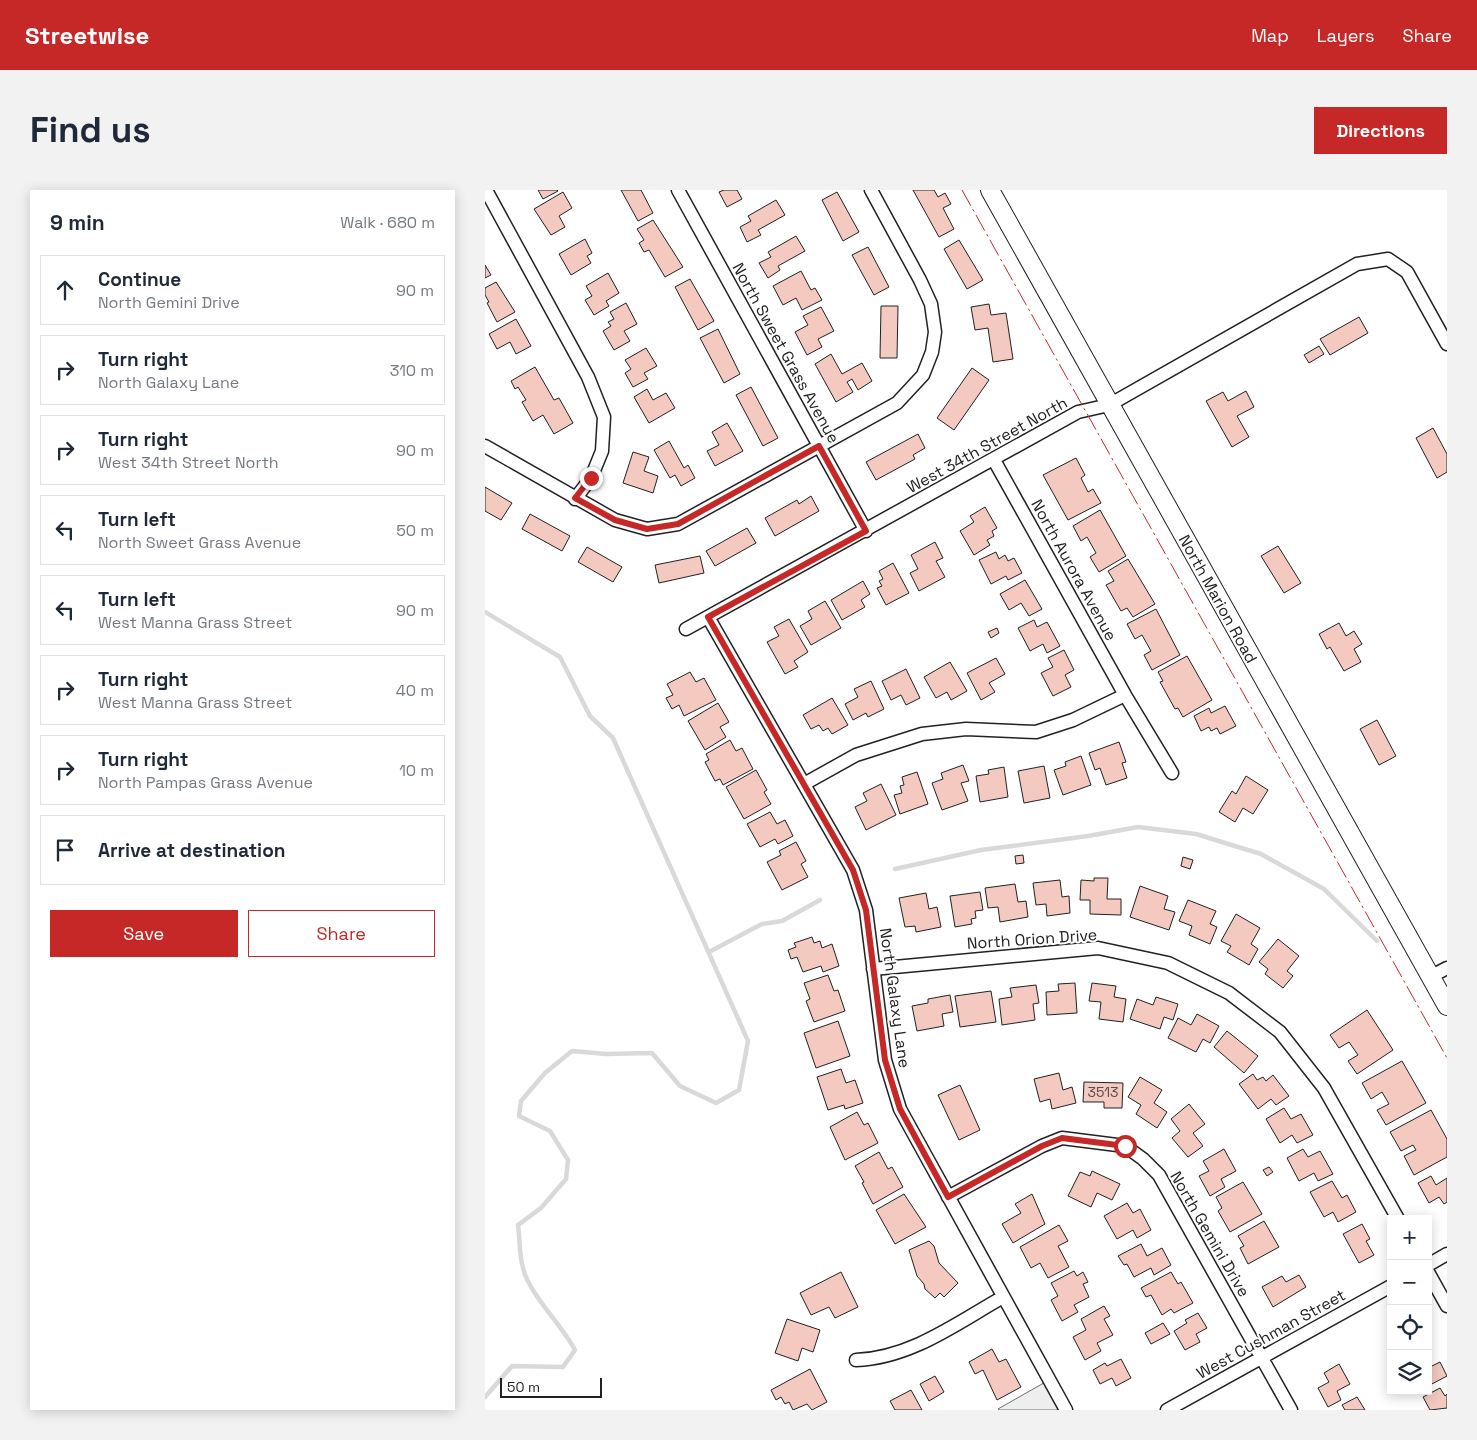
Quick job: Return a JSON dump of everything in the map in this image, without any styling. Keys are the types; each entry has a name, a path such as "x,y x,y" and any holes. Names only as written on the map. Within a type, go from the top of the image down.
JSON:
{"main road":[{"name":"North Marion Road","path":"990,190 1447,1006"}],"street":[{"path":"486,190 588,377 604,417 602,451 591,478 575,498"},
{"name":"North Sweet Grass Avenue","path":"678,190 866,531"},
{"path":"485,446 615,520 647,529 678,524 897,403 923,375 932,352 935,332 931,304 871,190"},
{"name":"West 34th Street North","path":"686,629 1078,412 1109,405 1357,264 1388,259 1407,272 1447,344"},
{"name":"North Aurora Avenue","path":"994,460 1125,695 1172,773"},
{"name":"North Galaxy Lane","path":"708,617 853,870 866,910 885,1060 900,1109 1066,1410"},
{"path":"804,784 856,755 922,734 966,729 1036,732 1073,720 1125,695"},
{"name":"North Orion Drive","path":"873,969 1098,948 1168,963 1229,993 1280,1032 1324,1088 1396,1215"},
{"path":"1431,977 1447,968"},
{"name":"North Gemini Drive","path":"948,1197 1042,1146 1062,1138 1125,1146 1143,1159 1159,1175 1291,1410"},
{"path":"1432,1263 1447,1254"},
{"path":"1432,1279 1447,1306"},
{"name":"West Cushman Street","path":"1167,1410 1387,1288"},
{"path":"856,1360 893,1355 915,1346 1003,1297"}],"shaded area":[{"path":"1049,1380 1066,1410 998,1409"}],"building":[{"path":"538,190 557,190 558,191 543,199"},
{"path":"621,190 641,190 653,213 638,221"},
{"path":"737,190 742,199 727,207 719,192"},
{"path":"913,190 934,190 938,197 945,193 951,204 943,208 954,229 939,237"},
{"path":"563,192 572,208 559,216 565,227 551,235 534,209"},
{"path":"837,192 859,232 843,241 822,200"},
{"path":"776,200 785,215 758,230 761,235 747,242 740,227 751,221 748,216"},
{"path":"653,220 683,267 665,277 649,250 644,252 639,243 644,240 637,229"},
{"path":"796,236 805,251 778,266 780,270 768,278 759,263 771,257 768,252"},
{"path":"585,239 592,253 587,256 591,263 571,275 559,254"},
{"path":"959,240 983,280 967,289 944,249"},
{"path":"868,247 889,287 874,295 852,255"},
{"path":"485,265 491,275 485,278"},
{"path":"801,271 811,290 815,288 822,300 802,310 796,298 783,305 773,286"},
{"path":"608,273 619,293 606,301 609,306 594,315 585,300 592,296 586,286"},
{"path":"690,279 714,321 698,330 675,287"},
{"path":"496,282 515,312 497,322 485,295 485,288"},
{"path":"626,303 637,324 624,331 630,341 614,350 603,331 611,326 608,322 614,319 610,312"},
{"path":"989,304 991,315 1006,313 1013,359 993,362 988,328 975,330 971,307"},
{"path":"881,306 898,306 897,358 880,358"},
{"path":"821,307 834,331 818,339 822,347 807,355 795,332 808,325 803,316"},
{"path":"1359,317 1368,333 1330,355 1320,339"},
{"path":"516,319 531,346 516,354 510,342 497,349 489,334"},
{"path":"718,329 740,374 724,383 700,338"},
{"path":"1319,346 1324,354 1309,363 1304,355"},
{"path":"646,348 657,366 644,373 648,379 633,387 625,373 631,369 625,360"},
{"path":"831,354 842,374 862,363 872,381 858,390 852,379 847,382 853,392 836,402 815,364"},
{"path":"535,367 554,400 559,398 573,423 554,434 543,415 533,421 522,402 526,400 518,387 515,389 511,381"},
{"path":"972,368 989,380 954,430 937,418"},
{"path":"751,387 778,438 763,446 736,395"},
{"path":"647,389 653,400 666,393 675,408 649,423 634,397"},
{"path":"1246,391 1254,407 1237,416 1249,437 1232,447 1206,401 1223,392 1228,401"},
{"path":"727,423 743,451 715,466 707,451 719,445 712,432"},
{"path":"1433,428 1447,454 1447,472 1437,478 1416,438"},
{"path":"918,434 925,448 913,455 915,459 876,480 866,462"},
{"path":"669,441 684,468 688,465 695,478 681,486 675,475 670,478 654,450"},
{"path":"633,452 649,457 644,471 658,476 653,493 623,483"},
{"path":"1076,458 1085,475 1081,478 1088,492 1093,489 1101,503 1068,520 1043,475"},
{"path":"485,487 512,503 501,520 485,511"},
{"path":"811,496 819,511 775,536 765,518 797,500 799,504"},
{"path":"985,507 997,528 992,531 994,536 987,540 990,545 974,555 960,531 974,522 970,516"},
{"path":"1100,510 1126,556 1099,572 1090,557 1096,553 1087,537 1081,541 1073,526"},
{"path":"530,514 570,536 562,551 522,529"},
{"path":"747,528 756,543 715,566 706,551"},
{"path":"935,542 943,558 936,561 945,577 919,591 910,573 918,569 911,555"},
{"path":"1278,546 1301,583 1284,593 1261,556"},
{"path":"587,547 622,567 613,582 578,562"},
{"path":"996,552 999,559 1005,555 1008,561 1014,558 1022,573 1008,580 1006,576 991,584 979,560"},
{"path":"700,556 704,573 659,583 655,565"},
{"path":"1128,559 1155,604 1133,617 1127,608 1121,611 1106,585 1114,581 1108,571"},
{"path":"893,563 909,593 886,605 877,588 882,586 879,581 883,579 879,571"},
{"path":"1025,580 1042,609 1029,616 1021,603 1009,610 1000,594"},
{"path":"863,581 870,594 861,600 865,607 842,620 831,600"},
{"path":"825,601 841,628 811,645 800,626 812,619 808,611"},
{"path":"1156,609 1180,655 1152,670 1144,655 1151,651 1142,635 1135,639 1127,624"},
{"path":"789,619 808,652 794,661 798,667 785,674 767,642 779,636 774,627"},
{"path":"1034,620 1037,627 1047,622 1060,646 1047,653 1043,644 1030,651 1018,628"},
{"path":"1339,623 1346,636 1354,631 1362,644 1354,649 1361,662 1344,671 1330,647 1327,649 1319,634"},
{"path":"997,628 999,633 991,638 988,632"},
{"path":"1064,650 1074,670 1065,675 1071,687 1053,696 1041,673 1053,667 1048,658"},
{"path":"1187,656 1212,700 1183,717 1178,708 1175,709 1160,682 1163,681 1158,672"},
{"path":"996,658 1005,674 989,683 995,692 981,700 967,673"},
{"path":"950,662 967,691 951,700 947,692 936,698 924,677"},
{"path":"906,669 920,698 906,705 901,695 891,700 882,681"},
{"path":"690,672 696,682 704,678 716,700 684,716 679,705 672,709 666,698 673,695 667,684"},
{"path":"871,681 884,709 868,717 866,713 853,720 845,704 858,697 854,689"},
{"path":"832,698 848,725 832,734 828,728 823,731 819,725 811,729 803,715"},
{"path":"718,703 729,722 720,727 726,737 705,750 688,721"},
{"path":"1225,706 1236,726 1220,734 1217,728 1211,731 1209,727 1201,731 1194,716 1209,708 1211,713"},
{"path":"1377,720 1396,756 1379,765 1360,729"},
{"path":"730,740 736,751 742,748 753,769 723,785 720,779 715,781 705,762 709,760 706,754"},
{"path":"1119,742 1126,762 1122,763 1127,778 1106,785 1100,768 1095,770 1089,753"},
{"path":"1081,756 1091,785 1063,795 1054,770 1066,766 1065,762"},
{"path":"963,765 969,781 961,783 968,801 942,810 932,783 943,779 941,773"},
{"path":"1044,766 1050,798 1024,803 1018,771"},
{"path":"1004,767 1008,797 980,802 976,776 989,774 988,770"},
{"path":"756,770 767,790 764,792 771,804 744,819 726,787"},
{"path":"917,772 928,804 900,814 894,795 902,793 900,786 904,785 902,777"},
{"path":"1246,776 1268,790 1253,814 1243,808 1235,822 1219,812 1232,791 1236,794"},
{"path":"881,784 896,815 866,830 855,807 867,801 863,793"},
{"path":"770,812 777,824 785,820 793,836 778,844 775,839 760,847 747,824"},
{"path":"796,842 806,861 801,864 808,877 782,890 767,862 781,855 779,851"},
{"path":"1023,855 1024,863 1016,864 1015,856"},
{"path":"1183,857 1193,860 1190,869 1181,866"},
{"path":"1094,878 1108,878 1107,899 1121,899 1121,915 1090,914 1090,900 1080,900 1081,880 1094,881"},
{"path":"1060,880 1062,897 1069,896 1070,913 1047,916 1046,904 1036,905 1033,883"},
{"path":"1015,884 1018,902 1026,901 1028,917 1000,922 998,907 988,908 985,888"},
{"path":"1140,886 1168,896 1164,909 1175,912 1169,930 1130,917"},
{"path":"980,892 983,910 975,911 976,918 971,919 972,924 955,927 950,896"},
{"path":"926,893 929,909 937,907 941,927 916,932 915,926 905,927 899,898"},
{"path":"1188,900 1216,911 1210,924 1217,927 1210,944 1189,935 1192,926 1179,921"},
{"path":"1236,914 1260,928 1251,944 1258,949 1249,965 1227,952 1231,946 1221,941"},
{"path":"812,937 814,943 820,941 822,948 832,944 839,966 823,972 821,966 803,972 797,957 791,959 788,950 796,947 794,943"},
{"path":"1278,939 1299,956 1287,971 1293,976 1283,988 1265,974 1268,969 1259,962"},
{"path":"828,975 834,991 838,990 845,1011 814,1022 806,1001 810,999 804,983"},
{"path":"1075,983 1077,1013 1047,1015 1046,992 1059,991 1058,984"},
{"path":"1092,983 1116,986 1114,997 1126,999 1123,1022 1099,1019 1101,1002 1089,1001"},
{"path":"1036,985 1039,1003 1033,1004 1035,1020 1002,1025 999,999 1012,997 1010,988"},
{"path":"991,991 996,1022 960,1027 955,996"},
{"path":"950,995 953,1012 942,1014 944,1026 917,1031 912,1006 928,1003 928,999"},
{"path":"1156,997 1178,1004 1173,1020 1164,1017 1160,1029 1130,1019 1137,999 1153,1005"},
{"path":"1367,1010 1393,1050 1357,1074 1348,1061 1358,1055 1349,1042 1339,1048 1330,1035"},
{"path":"1197,1014 1219,1026 1210,1043 1203,1039 1196,1052 1168,1038 1178,1018 1191,1025"},
{"path":"838,1021 850,1056 816,1068 804,1033"},
{"path":"1227,1031 1258,1056 1244,1073 1214,1047"},
{"path":"1402,1061 1426,1103 1386,1125 1377,1110 1389,1104 1382,1092 1371,1099 1362,1083"},
{"path":"841,1069 846,1083 855,1080 863,1103 845,1109 844,1105 828,1110 817,1077"},
{"path":"1059,1073 1063,1090 1072,1087 1076,1103 1052,1109 1050,1099 1040,1102 1034,1079"},
{"path":"1253,1074 1257,1080 1263,1077 1266,1081 1273,1075 1289,1096 1276,1105 1271,1099 1258,1109 1239,1084"},
{"path":"1140,1077 1162,1090 1154,1103 1167,1112 1157,1128 1136,1114 1141,1105 1128,1097"},
{"path":"1084,1082 1123,1083 1122,1108 1104,1108 1104,1102 1083,1102"},
{"path":"960,1085 980,1130 959,1140 938,1095"},
{"path":"1189,1104 1205,1124 1193,1133 1203,1146 1188,1157 1172,1138 1180,1131 1171,1119"},
{"path":"1284,1108 1291,1119 1301,1114 1313,1135 1297,1143 1292,1135 1280,1143 1266,1119"},
{"path":"1431,1110 1447,1139 1447,1157 1414,1175 1404,1156 1416,1150 1413,1145 1401,1151 1390,1132"},
{"path":"857,1112 864,1125 868,1123 878,1143 845,1160 830,1127"},
{"path":"1224,1149 1236,1171 1221,1179 1225,1187 1210,1196 1199,1176 1209,1171 1203,1161"},
{"path":"1303,1149 1308,1157 1320,1151 1333,1174 1318,1181 1314,1173 1299,1181 1287,1158"},
{"path":"879,1152 888,1169 892,1167 903,1187 873,1204 855,1166"},
{"path":"1269,1167 1273,1172 1267,1176 1263,1170"},
{"path":"1092,1171 1120,1184 1112,1200 1097,1193 1091,1207 1068,1196 1080,1172 1090,1176"},
{"path":"1431,1176 1436,1185 1447,1178 1447,1202 1444,1204 1439,1197 1429,1203 1418,1183"},
{"path":"1332,1181 1342,1198 1347,1195 1356,1212 1338,1222 1333,1212 1324,1217 1310,1192"},
{"path":"1243,1182 1262,1214 1230,1232 1218,1211 1222,1208 1216,1197"},
{"path":"904,1194 926,1227 895,1244 876,1210"},
{"path":"1032,1194 1045,1224 1013,1243 1002,1224 1021,1213 1015,1204"},
{"path":"1127,1203 1133,1213 1140,1209 1151,1230 1137,1238 1133,1230 1117,1239 1104,1216"},
{"path":"1264,1221 1279,1247 1248,1264 1240,1248 1244,1246 1238,1236"},
{"path":"1362,1224 1370,1239 1366,1241 1374,1255 1359,1263 1343,1234"},
{"path":"1059,1225 1068,1241 1058,1246 1069,1267 1048,1278 1040,1263 1031,1268 1020,1247"},
{"path":"929,1241 934,1246 939,1263 958,1283 944,1297 940,1293 935,1298 925,1289 924,1284 917,1276 909,1250"},
{"path":"1141,1244 1147,1256 1162,1248 1171,1265 1154,1275 1151,1268 1134,1277 1127,1264 1124,1265 1118,1256"},
{"path":"1074,1271 1077,1276 1083,1272 1088,1282 1083,1284 1089,1297 1074,1305 1078,1312 1062,1321 1051,1300 1058,1296 1051,1283"},
{"path":"841,1272 858,1307 835,1318 829,1307 811,1315 800,1293"},
{"path":"1171,1272 1178,1284 1181,1282 1193,1303 1174,1313 1171,1309 1162,1315 1151,1295 1146,1297 1141,1288"},
{"path":"1299,1275 1306,1287 1273,1307 1262,1287 1282,1276 1286,1282"},
{"path":"1104,1306 1110,1316 1104,1319 1113,1335 1097,1343 1101,1351 1085,1360 1073,1337 1086,1330 1081,1319"},
{"path":"1198,1313 1207,1328 1196,1334 1200,1342 1185,1350 1174,1331 1187,1323 1185,1320"},
{"path":"787,1319 820,1330 813,1352 802,1348 798,1361 775,1353"},
{"path":"1163,1323 1170,1334 1151,1344 1145,1333"},
{"path":"992,1349 999,1362 1006,1359 1021,1387 997,1400 983,1370 975,1374 969,1362"},
{"path":"1121,1359 1131,1378 1116,1386 1112,1378 1100,1384 1093,1370 1105,1363 1107,1366"},
{"path":"1440,1362 1447,1376 1432,1384 1432,1366"},
{"path":"1339,1364 1350,1384 1337,1391 1341,1400 1328,1407 1318,1388 1329,1382 1324,1373"},
{"path":"810,1369 827,1402 812,1410 807,1404 793,1410 789,1402 785,1404 781,1397 776,1400 771,1390"},
{"path":"935,1376 944,1392 929,1401 920,1384"},
{"path":"1440,1388 1445,1396 1447,1394 1447,1408 1430,1410 1423,1397 1432,1395 1432,1392"},
{"path":"911,1390 922,1410 895,1410 890,1401"},
{"path":"1357,1397 1365,1410 1345,1410 1342,1405"}],"waterway":[{"path":"485,612 560,657 590,716 613,738 748,1041 739,1090 716,1103 680,1086 652,1053 606,1054 572,1051 545,1073 521,1101 519,1116 550,1131 568,1160 566,1179 541,1208 518,1225 520,1252 526,1278 575,1350 563,1367 512,1366 485,1397"},
{"path":"895,869 981,850 1088,836 1138,827 1196,834 1261,854 1324,889 1377,941"},
{"path":"709,952 762,924 782,921 820,900"}],"power":[{"path":"962,190 1447,1058"}],"route":[{"path":"591,478 575,498 615,520 647,529 678,524 819,446 866,531 708,617 853,870 866,910 885,1060 900,1109 948,1197 1042,1146 1062,1138 1125,1146"}]}
